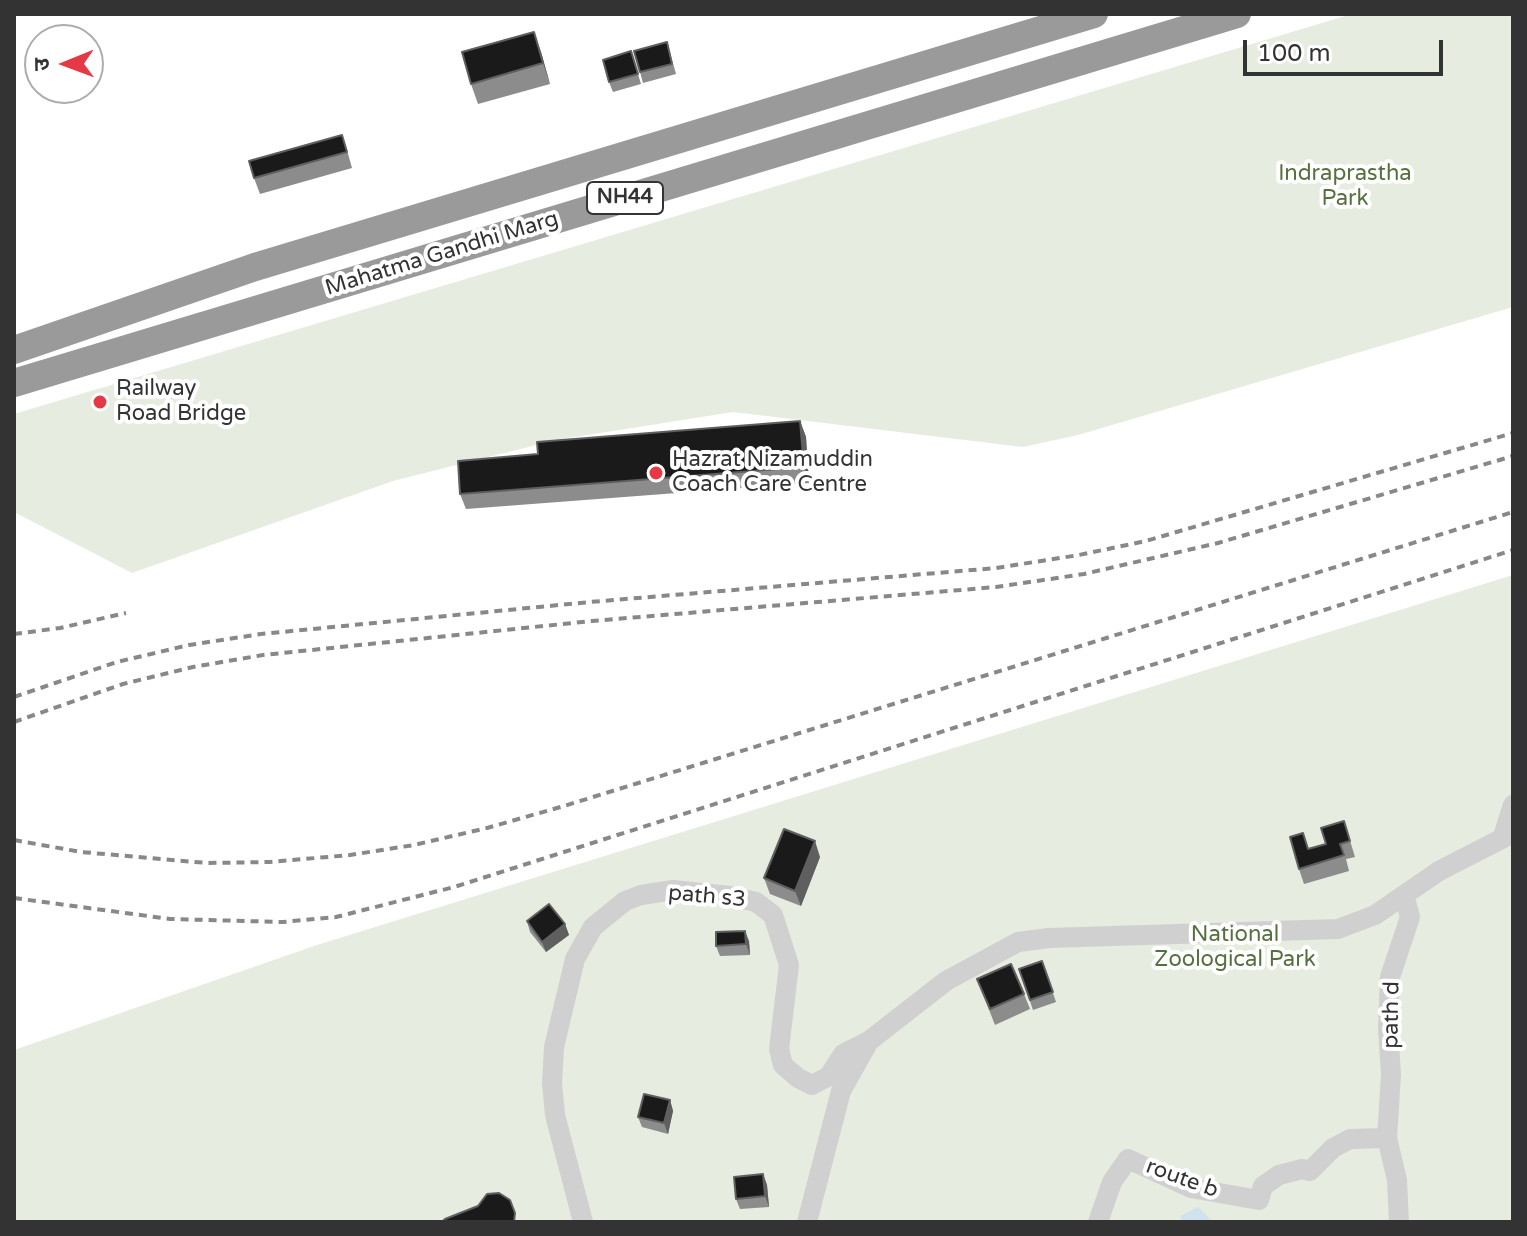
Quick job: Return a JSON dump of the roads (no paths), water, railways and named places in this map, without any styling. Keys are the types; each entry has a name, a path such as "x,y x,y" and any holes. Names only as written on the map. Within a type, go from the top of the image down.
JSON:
{"highway":[{"name":"Mahatma Gandhi Marg","path":"14,350 255,267 1094,14"},
{"name":"Mahatma Gandhi Marg","path":"14,383 1237,14"}],"street":[{"path":"807,1222 841,1091 869,1041 946,981 1018,942 1049,938 1338,929 1375,915 1439,871 1507,836 1513,805"},
{"name":"path s3","path":"583,1222 555,1115 552,1083 554,1047 575,959 593,927 625,901 673,890 756,902 773,915 789,965 779,1049 783,1065 798,1078 812,1085 829,1076 843,1054 869,1041"},
{"name":"path d","path":"1387,1138 1391,1075 1388,1028 1390,977 1410,917 1404,895"},
{"path":"1387,1138 1397,1180 1399,1222"},
{"name":"route b","path":"1098,1222 1112,1182 1128,1159 1191,1188 1259,1200 1263,1186 1279,1175 1302,1169 1310,1171 1333,1148 1350,1139 1387,1138"}],"water":[{"path":"1198,1207 1213,1222 1183,1222 1180,1216"}],"railway":[{"path":"14,697 117,662 189,645 261,634 590,602 996,568 1079,555 1146,541 1513,433"},
{"path":"14,722 123,684 193,667 263,655 592,621 996,587 1084,574 1218,543 1513,456"},
{"path":"14,840 81,852 207,863 270,862 350,855 414,845 564,806 1513,512"},
{"path":"14,898 170,919 283,922 336,917 454,887 1513,550"},
{"path":"14,634 60,628 126,613"}],"place":[{"name":"Railway Road Bridge","path":"100,402"},
{"name":"Hazrat Nizamuddin Coach Care Centre","path":"656,473"}],"park label":[{"name":"Indraprastha Park","path":"1345,186"},
{"name":"National Zoological Park","path":"1235,948"}]}
